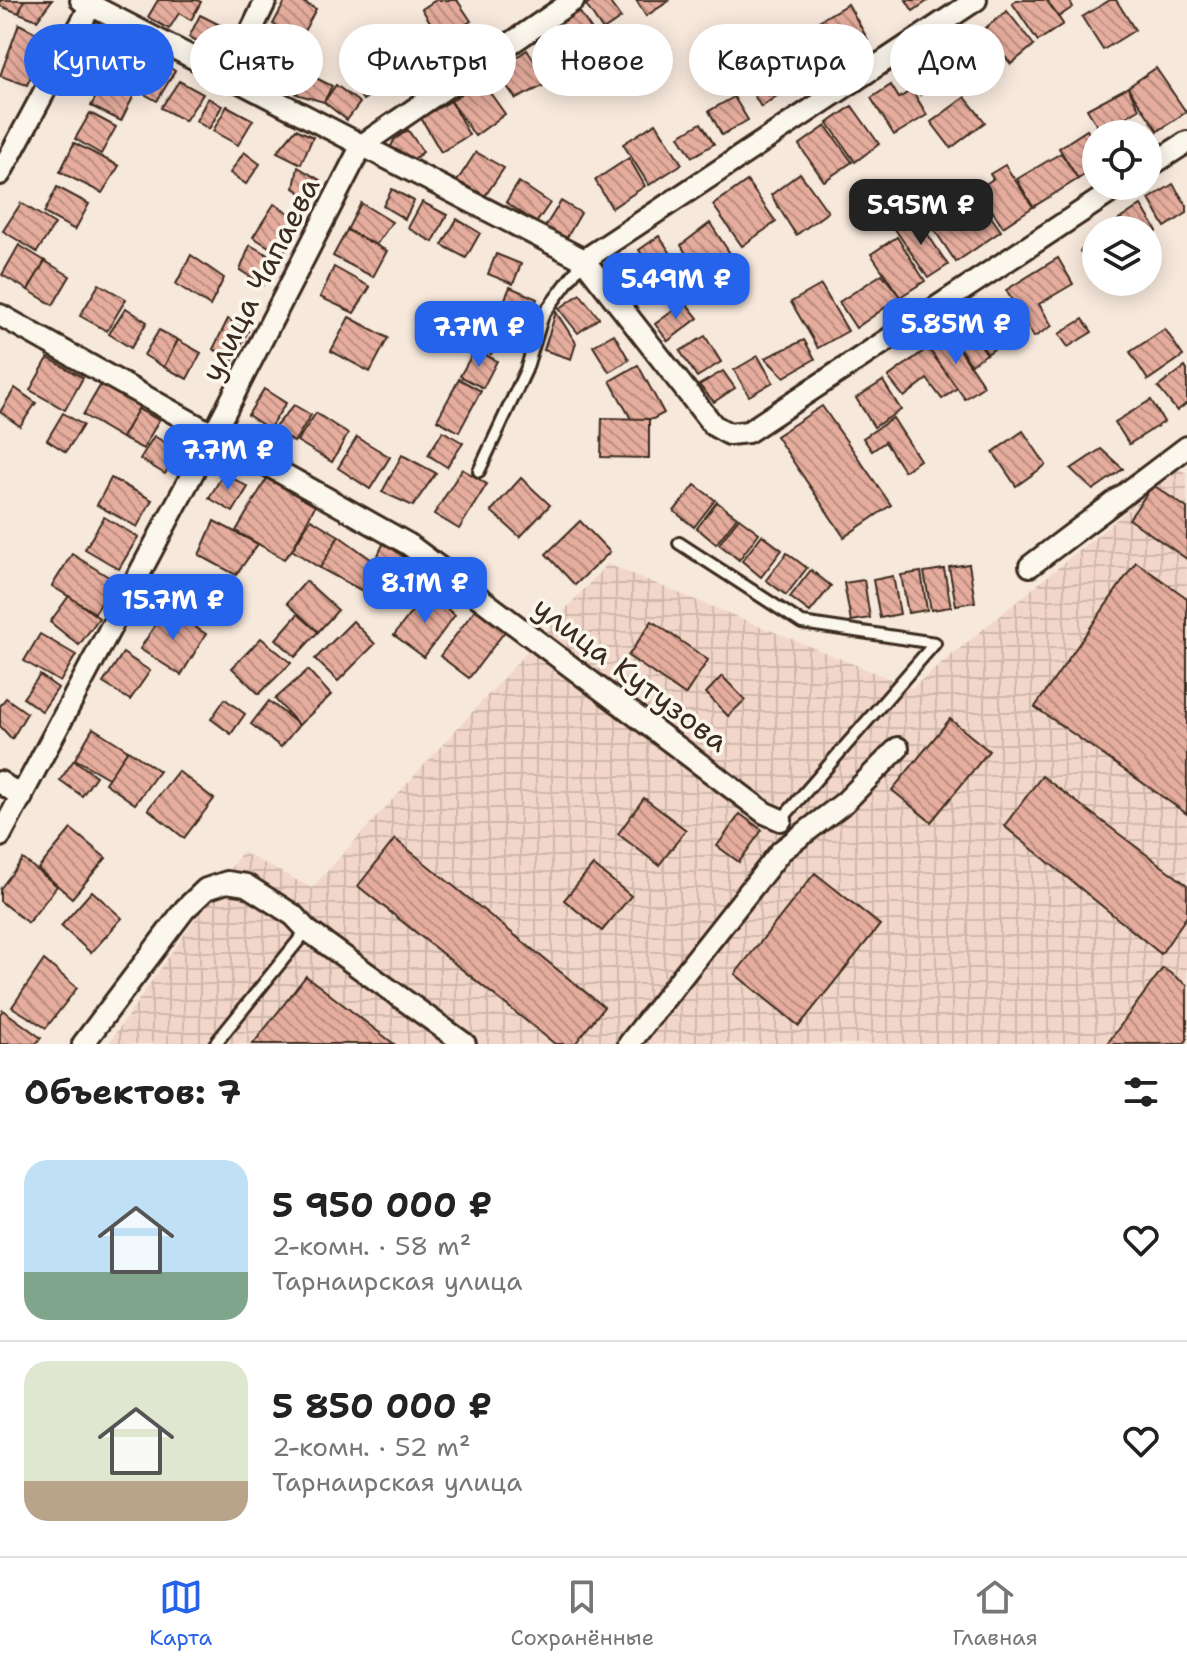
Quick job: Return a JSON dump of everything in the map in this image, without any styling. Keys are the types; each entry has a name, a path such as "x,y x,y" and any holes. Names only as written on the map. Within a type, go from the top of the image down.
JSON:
{"street":[{"path":"254,24 266,0"},
{"name":"улица Чапаева","path":"0,836 214,433 362,145 574,0"},
{"path":"584,260 976,0"},
{"path":"0,174 86,2 190,55"},
{"path":"270,96 584,260 713,425 729,434 748,432 1099,200"},
{"path":"1162,158 1187,142"},
{"name":"улица Кутузова","path":"0,315 408,544 765,813 781,820"},
{"path":"1030,566 1185,451"},
{"path":"629,1044 781,851 845,802 898,748"},
{"path":"0,782 22,797"},
{"path":"83,1044 185,909 206,889 227,882 246,885 293,915 307,930 465,1044"}],"lane":[{"path":"479,471 526,370 543,315 584,260"},
{"name":"улица Кутузова","path":"679,543 802,623 935,643 781,820"},
{"path":"215,1044 307,930"}],"shaded area":[{"path":"1179,468 1187,474 1187,1044 108,1044 242,852 312,888 607,564 912,688"}],"building":[{"path":"0,0 26,0 19,13 0,6"},
{"path":"24,0 52,0 37,20 19,13"},
{"path":"158,0 201,2 191,20 179,13 172,24 160,24 148,17"},
{"path":"286,0 299,0 316,9 308,24 273,24"},
{"path":"436,0 457,0 471,21 467,24 431,24 422,9"},
{"path":"592,0 608,0 621,18 612,24 599,24 586,5"},
{"path":"636,0 668,0 669,1 646,16"},
{"path":"906,0 929,0 913,11"},
{"path":"1016,0 1047,0 1063,24 1038,41 1012,3"},
{"path":"1047,0 1069,0 1073,7 1058,17"},
{"path":"1110,0 1116,0 1135,30 1103,50 1082,17"},
{"path":"848,4 859,24 818,24"},
{"path":"579,11 588,24 560,24"},
{"path":"1007,11 1034,45 1011,64 1005,57 1005,24 991,24"},
{"path":"200,15 218,24 196,24"},
{"path":"19,24 24,27 24,84 0,76"},
{"path":"527,50 532,58 532,91 516,99 514,96 516,57"},
{"path":"1156,68 1186,112 1162,128 1162,120 1150,120 1128,87"},
{"path":"179,81 190,87 190,96 202,96 185,121 161,108 169,96 174,96"},
{"path":"323,82 332,86 324,102 303,96 323,96"},
{"path":"336,85 339,96 351,96 360,103 347,120 324,102"},
{"path":"890,86 890,96 916,96 927,115 894,135 871,98"},
{"path":"1128,87 1139,109 1126,117 1128,120 1094,120 1087,109"},
{"path":"96,96 134,96 121,121 91,106"},
{"path":"458,96 492,96 505,114 475,136 451,101"},
{"path":"755,96 777,96 761,107"},
{"path":"734,97 748,120 722,135 709,111"},
{"path":"965,97 985,122 951,148 931,122"},
{"path":"208,98 222,106 209,129 196,121"},
{"path":"451,101 469,135 441,152 421,118"},
{"path":"227,106 253,120 238,145 213,131"},
{"path":"852,106 879,144 855,162 828,123"},
{"path":"90,113 116,127 101,154 75,139"},
{"path":"656,123 682,164 649,185 623,144"},
{"path":"701,123 714,144 692,157 679,136"},
{"path":"826,126 852,162 824,181 799,145"},
{"path":"296,129 313,137 301,164 277,152"},
{"path":"408,130 423,152 411,161 389,151 394,140"},
{"path":"1082,133 1082,177 1078,179 1059,148"},
{"path":"74,143 119,166 102,193 60,172"},
{"path":"244,152 260,164 246,184 230,173"},
{"path":"476,152 504,168 483,199 457,181"},
{"path":"1061,153 1078,179 1033,207 1017,179"},
{"path":"629,158 645,186 612,208 595,180"},
{"path":"1005,165 1033,207 1003,227 978,189 993,179 990,174"},
{"path":"298,167 320,180 309,198 294,188"},
{"path":"800,173 828,212 796,235 771,195"},
{"path":"747,181 776,222 742,246 713,205"},
{"path":"519,182 550,203 536,223 506,202"},
{"path":"1173,184 1187,206 1187,213 1165,227 1162,216 1159,216 1150,200 1162,200 1162,191"},
{"path":"57,187 89,204 75,230 44,213"},
{"path":"392,189 414,201 405,219 383,206"},
{"path":"975,194 1001,231 956,262 931,225"},
{"path":"561,201 581,213 566,239 545,227"},
{"path":"422,202 447,215 433,242 408,228"},
{"path":"21,203 55,224 37,252 3,231"},
{"path":"361,203 392,222 376,245 347,230"},
{"path":"274,204 303,221 282,255 253,237"},
{"path":"1141,205 1148,216 1124,216"},
{"path":"915,215 948,265 928,278 895,229"},
{"path":"457,219 480,233 466,258 442,245"},
{"path":"710,223 735,261 703,283 681,245"},
{"path":"347,230 387,251 373,277 333,256"},
{"path":"659,236 678,264 658,277 639,250"},
{"path":"897,237 925,281 900,297 871,254"},
{"path":"19,245 45,261 28,290 2,275"},
{"path":"250,245 275,259 263,285 240,270"},
{"path":"496,254 521,264 513,284 488,274"},
{"path":"191,255 224,278 210,306 176,284"},
{"path":"1058,258 1073,284 1039,304 1052,326 1034,337 1006,290"},
{"path":"45,261 70,276 53,305 28,290"},
{"path":"334,267 370,287 354,313 320,297"},
{"path":"651,268 667,288 646,303 629,282"},
{"path":"882,274 900,297 856,328 839,302"},
{"path":"99,284 126,299 107,331 80,316"},
{"path":"821,285 848,331 818,348 791,302"},
{"path":"510,287 537,299 522,334 495,322"},
{"path":"580,294 599,318 578,333 559,309"},
{"path":"685,302 698,318 668,341 655,324"},
{"path":"995,306 1015,334 987,354 967,325"},
{"path":"126,308 147,322 131,348 109,334"},
{"path":"556,312 576,343 571,359 544,350"},
{"path":"479,313 505,329 491,354 464,338"},
{"path":"349,317 388,338 370,372 331,351"},
{"path":"228,319 248,331 233,360 213,349"},
{"path":"1083,319 1092,332 1068,347 1059,334"},
{"path":"965,323 987,354 971,364 949,334"},
{"path":"1165,329 1183,356 1148,380 1130,352"},
{"path":"159,330 178,340 164,367 144,355"},
{"path":"614,334 629,360 609,372 593,346"},
{"path":"949,334 984,386 965,399 928,348"},
{"path":"705,336 721,362 697,377 680,351"},
{"path":"178,340 201,353 187,379 164,367"},
{"path":"804,340 815,359 784,377 765,358"},
{"path":"928,348 957,388 942,399 927,379 904,397 888,377"},
{"path":"475,349 497,361 483,388 460,376"},
{"path":"758,356 773,382 749,396 734,370"},
{"path":"48,358 83,378 65,410 30,390"},
{"path":"638,365 664,413 653,419 631,419 610,381"},
{"path":"1185,367 1187,403 1177,411 1158,387"},
{"path":"723,371 735,388 714,402 699,385"},
{"path":"459,379 481,391 459,432 437,420"},
{"path":"103,381 141,404 122,438 83,415"},
{"path":"883,381 901,410 874,427 856,398"},
{"path":"15,388 36,403 20,426 0,412"},
{"path":"264,389 286,403 269,429 248,415"},
{"path":"1151,400 1164,422 1129,444 1115,422"},
{"path":"294,405 311,415 294,442 274,428"},
{"path":"822,406 891,505 844,537 776,436"},
{"path":"138,409 159,420 143,449 122,438"},
{"path":"63,413 83,425 66,452 47,440"},
{"path":"316,413 348,434 332,462 297,441"},
{"path":"602,418 649,419 649,458 601,457"},
{"path":"893,418 920,460 904,471 885,442 872,451 863,438"},
{"path":"443,431 463,443 447,467 428,455"},
{"path":"1023,431 1046,465 1016,486 993,452"},
{"path":"154,436 179,451 165,474 140,459"},
{"path":"357,437 390,457 370,489 338,468"},
{"path":"1101,449 1123,469 1093,490 1071,469"},
{"path":"402,455 436,473 413,506 382,492"},
{"path":"462,469 487,484 459,529 434,514"},
{"path":"224,473 248,487 233,512 209,498"},
{"path":"111,478 152,500 137,527 97,505"},
{"path":"267,478 315,506 284,559 236,531"},
{"path":"521,478 550,505 520,537 491,511"},
{"path":"695,485 715,500 694,527 674,511"},
{"path":"1153,485 1187,508 1187,559 1129,519"},
{"path":"717,502 737,517 716,544 697,528"},
{"path":"104,517 138,537 119,569 85,549"},
{"path":"739,518 759,533 739,560 719,544"},
{"path":"311,519 339,536 320,568 292,550"},
{"path":"214,521 258,544 236,575 199,555"},
{"path":"580,521 610,552 575,585 546,554"},
{"path":"762,535 782,550 761,577 742,561"},
{"path":"339,536 375,562 384,542 404,557 370,595 320,568"},
{"path":"787,553 807,568 786,595 766,580"},
{"path":"72,554 115,581 95,613 52,586"},
{"path":"1136,562 1187,598 1187,814 1035,707"},
{"path":"969,564 975,602 956,605 949,567"},
{"path":"944,569 951,607 931,610 924,572"},
{"path":"811,570 831,586 810,612 790,597"},
{"path":"921,572 927,610 908,613 901,575"},
{"path":"893,576 900,614 880,618 873,580"},
{"path":"864,580 870,618 851,621 844,583"},
{"path":"306,581 338,610 318,632 287,603"},
{"path":"426,593 455,615 424,657 394,635"},
{"path":"69,596 99,618 79,645 50,622"},
{"path":"477,607 506,630 469,678 440,656"},
{"path":"166,608 206,634 181,675 140,649"},
{"path":"298,614 318,632 295,657 276,639"},
{"path":"353,621 375,644 338,681 315,659"},
{"path":"652,621 708,660 685,695 628,656"},
{"path":"40,634 76,655 60,682 24,661"},
{"path":"261,638 291,663 259,694 232,668"},
{"path":"123,653 150,671 130,700 103,683"},
{"path":"308,670 331,695 299,725 275,699"},
{"path":"40,675 58,688 42,711 23,698"},
{"path":"722,676 745,700 728,716 706,693"},
{"path":"6,698 27,713 12,739 0,726 0,706"},
{"path":"225,699 245,714 231,734 211,719"},
{"path":"269,701 299,725 281,747 251,724"},
{"path":"950,719 989,751 931,822 892,790"},
{"path":"93,728 128,750 110,779 75,759"},
{"path":"128,750 159,771 135,804 105,783"},
{"path":"74,760 96,776 82,796 60,780"},
{"path":"178,771 214,799 184,838 148,809"},
{"path":"1042,776 1187,885 1187,916 1161,954 1004,826"},
{"path":"644,798 686,830 659,865 618,834"},
{"path":"740,814 762,830 739,862 717,846"},
{"path":"71,829 106,858 72,898 38,869"},
{"path":"395,839 604,1007 575,1044 555,1044 358,886"},
{"path":"23,859 57,886 28,923 0,901 0,889"},
{"path":"593,865 631,896 602,931 564,900"},
{"path":"815,873 880,925 799,1026 735,974"},
{"path":"92,891 122,918 91,953 61,926"},
{"path":"44,960 77,988 46,1028 12,1007"},
{"path":"1163,968 1187,985 1187,1040 1184,1044 1107,1044"},
{"path":"306,976 394,1044 253,1044"},
{"path":"3,1010 41,1038 36,1044 0,1044 0,1014"}]}
